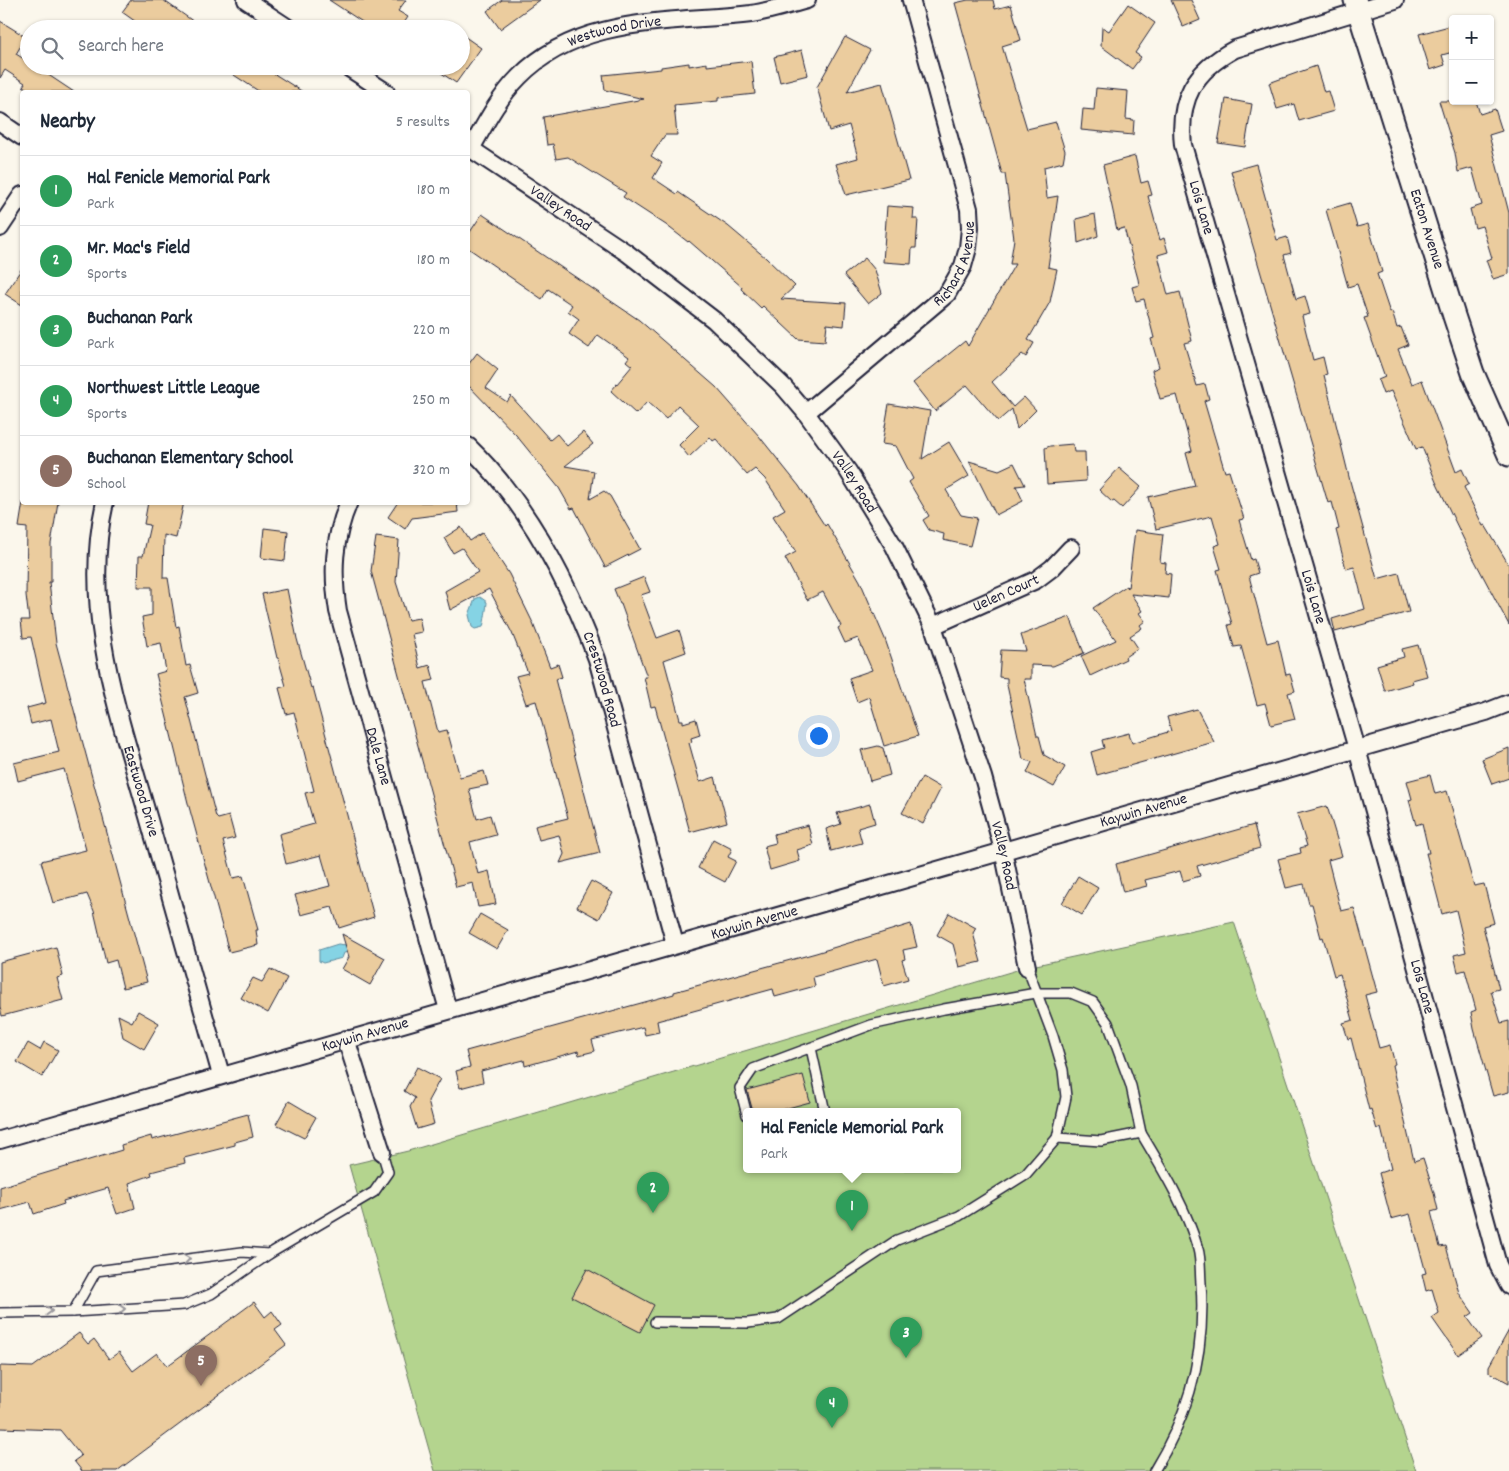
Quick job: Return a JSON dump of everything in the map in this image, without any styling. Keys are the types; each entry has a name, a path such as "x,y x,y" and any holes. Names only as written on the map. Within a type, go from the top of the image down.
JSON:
{"street":[{"path":"246,0 276,20"},
{"name":"Westwood Drive","path":"470,146 511,85 542,56 567,42 607,29 754,13 807,0"},
{"name":"Richard Avenue","path":"806,413 947,294 963,266 968,248 969,209 911,0"},
{"name":"Lois Lane","path":"1395,0 1356,6 1235,49 1216,60 1200,75 1191,87 1181,122 1183,145 1357,749 1498,1265 1509,1286"},
{"name":"Eaton Avenue","path":"1356,6 1463,344 1509,455"},
{"path":"360,75 383,90"},
{"path":"0,122 20,136"},
{"name":"Valley Road","path":"470,149 627,253 700,309 746,349 806,413 848,471 894,546 933,626 983,777 1002,850 1026,967"},
{"path":"0,228 20,198"},
{"name":"Crestwood Road","path":"470,448 504,486 538,535 561,575 581,616 597,659 675,944"},
{"name":"Eastwood Drive","path":"104,505 97,547 96,577 104,652 221,1075"},
{"name":"Dale Lane","path":"348,505 338,530 334,558 334,585 338,611 448,1010"},
{"name":"Uelen Court","path":"933,626 1036,580 1052,568 1071,548"},
{"name":"Kaywin Avenue","path":"0,1140 675,944 1486,712 1509,703"},
{"path":"346,1040 382,1152"}],"lane":[{"path":"655,1322 748,1323 778,1319 897,1240 959,1216 1026,1174 1057,1138 1066,1097 1063,1070 1053,1036 1026,967"},
{"path":"745,1108 740,1088 753,1070 871,1025 944,1009 1036,993 1071,993 1093,1002 1108,1023 1128,1077 1141,1133 1178,1196 1198,1250 1203,1313 1199,1360 1179,1424 1154,1471"},
{"path":"810,1048 824,1108"},
{"path":"1057,1138 1101,1141 1141,1133"},
{"path":"0,1313 73,1312 184,1305 211,1294 269,1254 374,1192 388,1172 382,1152"},
{"path":"73,1312 96,1272 242,1252 269,1254"}],"green space":[{"path":"1234,922 1416,1471 435,1471 349,1165 408,1151 1027,967"}],"water":[{"path":"480,597 487,602 483,627 475,629 472,627 469,615 475,599"},
{"path":"338,944 346,945 348,952 344,953 342,958 323,963 319,961 319,950"}],"building":[{"path":"131,0 163,0 191,20 133,20 122,12"},
{"path":"329,0 406,0 398,11 408,17 406,20 359,20"},
{"path":"502,0 540,0 500,29 487,11"},
{"path":"968,0 993,0 995,9 1011,5 1021,40 1002,46 1027,129 1056,122 1065,151 1063,162 1044,167 1047,198 1058,196 1048,267 1057,269 1050,302 1028,340 1034,343 1026,357 1022,354 992,382 1013,407 1024,397 1036,410 1017,429 1012,409 998,421 967,385 935,411 913,383 965,341 968,346 1015,264 1010,264 1014,239 1005,174 1002,174 955,3"},
{"path":"1171,0 1191,0 1200,20 1183,27"},
{"path":"1128,4 1155,23 1135,53 1141,57 1132,69 1101,46 1102,27 1109,31"},
{"path":"0,21 20,33 20,47 16,54 20,56 20,75 48,75 71,90 29,90 23,86 25,83 5,70 0,78"},
{"path":"1449,26 1449,53 1442,55 1445,65 1430,70 1419,34"},
{"path":"845,37 870,50 847,92 882,83 909,180 846,195 836,164 858,158 849,125 829,131 817,87"},
{"path":"470,40 481,48 470,63"},
{"path":"802,50 808,75 780,82 774,57"},
{"path":"751,61 755,94 718,98 718,101 674,105 677,135 665,135 651,156 662,163 653,178 677,194 678,192 728,226 766,258 795,286 781,299 846,303 844,326 827,324 825,341 798,339 763,306 761,308 741,289 742,287 689,241 623,197 626,193 568,157 556,159 553,144 547,145 543,117 644,99 605,90 603,75 661,69 661,67 689,63 689,66 707,63 707,66"},
{"path":"1316,66 1324,92 1328,91 1334,111 1299,121 1294,104 1277,109 1269,83"},
{"path":"234,75 276,75 300,90 257,90"},
{"path":"444,75 462,75 456,83"},
{"path":"1096,88 1128,91 1126,119 1134,120 1133,135 1081,130 1083,109 1094,110"},
{"path":"1226,99 1252,104 1245,147 1218,143"},
{"path":"1439,101 1449,101 1449,105 1477,105 1480,114 1495,109 1502,131 1489,135 1509,213 1509,274 1493,279 1486,260 1492,258 1482,226 1475,228 1470,209 1482,205 1472,168 1458,172 1455,153"},
{"path":"1135,156 1141,183 1148,181 1152,195 1148,196 1160,240 1164,238 1168,252 1158,255 1168,295 1180,292 1192,341 1184,343 1197,386 1205,384 1209,399 1204,401 1225,472 1229,471 1244,519 1239,520 1251,560 1254,559 1258,573 1249,576 1267,643 1278,640 1286,675 1290,674 1295,691 1288,693 1295,719 1271,725 1265,703 1257,705 1241,646 1234,647 1228,625 1232,624 1217,570 1221,569 1214,546 1220,544 1212,516 1156,529 1148,497 1195,486 1186,453 1192,451 1177,395 1160,399 1152,370 1159,367 1151,339 1154,338 1144,299 1136,301 1132,287 1139,285 1138,279 1124,228 1117,230 1103,165"},
{"path":"1256,164 1277,240 1287,237 1291,253 1284,255 1296,299 1305,296 1310,314 1302,316 1313,360 1323,357 1327,374 1324,375 1377,579 1399,573 1409,612 1335,632 1332,619 1365,609 1354,567 1346,569 1336,530 1339,529 1332,502 1328,503 1231,171"},
{"path":"1350,203 1357,227 1368,224 1382,272 1377,274 1390,313 1392,312 1397,328 1401,327 1408,345 1398,349 1412,384 1422,380 1456,472 1462,469 1469,484 1464,487 1483,526 1485,525 1509,565 1509,625 1467,546 1436,482 1422,447 1416,449 1391,391 1383,394 1378,380 1385,377 1364,318 1368,317 1357,284 1348,287 1326,210"},
{"path":"887,206 914,208 913,219 918,219 916,248 912,248 911,264 883,262"},
{"path":"482,214 639,320 716,387 799,486 825,526 827,524 860,581 885,639 918,736 884,746 869,697 857,702 849,678 872,670 858,638 845,643 838,628 841,626 823,592 807,600 785,558 796,552 773,516 785,509 765,479 755,469 747,475 716,439 713,441 710,437 689,457 679,445 699,425 678,405 666,419 647,402 636,414 611,391 632,366 626,361 629,357 598,335 589,348 569,334 579,319 568,311 572,305 548,289 542,299 470,249 470,232"},
{"path":"1095,214 1098,236 1078,243 1076,219"},
{"path":"865,258 875,270 882,293 868,304 844,275"},
{"path":"20,271 20,304 5,294"},
{"path":"477,353 498,370 486,388 507,402 511,396 550,440 557,434 567,446 583,432 593,444 565,466 594,471 590,499 604,491 610,496 640,549 605,567 574,508 571,509 559,488 516,435 470,387 470,362"},
{"path":"889,404 930,411 922,459 949,442 969,476 946,490 961,515 977,518 970,546 943,540 944,534 929,530 923,520 929,516 909,482 913,479 896,446 882,444"},
{"path":"1073,444 1074,452 1085,452 1086,481 1047,484 1045,448"},
{"path":"969,461 999,470 1014,463 1025,485 1016,486 1023,501 996,515"},
{"path":"1119,468 1141,487 1122,508 1099,490"},
{"path":"23,505 58,505 51,544 51,582 49,582 56,643 147,982 123,988 116,960 106,963 94,911 87,894 53,903 41,861 86,850 64,769 18,781 14,763 59,752 51,719 31,724 27,708 46,703 31,637 23,638 21,620 29,620 26,595 27,528 19,527"},
{"path":"147,505 183,505 176,538 164,535 163,578 168,578 176,627 179,626 186,666 190,665 198,693 185,697 216,817 218,819 229,816 235,838 223,841 233,878 243,876 258,930 256,930 258,945 229,952 188,803 156,674 166,671 161,643 147,646 142,617 152,615 152,587 138,587 139,556 143,556 150,525 144,524"},
{"path":"396,505 457,505 458,512 412,518 405,529 388,517"},
{"path":"461,527 470,541 482,533 509,574 532,621 550,667 558,664 562,677 555,679 600,853 560,863 564,854 559,835 539,840 535,826 568,818 536,701 526,704 516,676 528,673 512,633 489,589 450,610 445,591 478,572 462,548 453,553 444,538"},
{"path":"264,528 288,531 285,561 261,558"},
{"path":"1135,530 1163,534 1160,562 1166,563 1165,573 1171,574 1169,598 1131,594 1142,611 1139,613 1145,621 1140,625 1142,628 1130,636 1138,648 1125,657 1126,659 1090,676 1081,656 1116,640 1093,608 1126,586 1128,588"},
{"path":"376,537 399,540 396,582 408,620 419,618 422,632 412,634 420,668 430,665 434,680 425,682 438,732 447,730 460,777 484,771 488,785 469,789 477,819 490,815 496,835 470,842 478,874 489,871 496,904 478,907 473,883 456,887 371,571"},
{"path":"644,577 650,592 641,595 657,638 679,630 686,652 664,660 680,720 683,720 683,723 696,719 700,735 691,738 692,742 689,743 700,782 715,777 727,822 690,832 655,706 651,707 644,677 647,677 614,589"},
{"path":"287,589 297,639 311,688 313,687 374,917 339,928 332,907 301,915 295,895 330,886 321,855 286,864 279,834 314,824 305,793 314,791 294,712 286,714 279,688 286,686 277,658 262,594"},
{"path":"1070,617 1084,653 1053,666 1031,665 1031,679 1024,679 1037,736 1039,736 1044,755 1065,767 1054,787 1027,773 1032,762 1023,759 1007,678 999,677 1001,650 1026,651 1021,635"},
{"path":"1418,645 1427,676 1412,680 1413,683 1385,691 1377,665 1404,657 1402,649"},
{"path":"1197,709 1214,742 1097,775 1091,752 1104,748 1102,740 1129,733 1132,743 1171,731 1167,717"},
{"path":"878,746 883,748 890,775 870,781 861,750"},
{"path":"1509,748 1509,778 1492,784 1482,759"},
{"path":"1430,775 1435,794 1447,791 1474,886 1484,884 1494,923 1483,926 1499,989 1491,991 1501,1023 1509,1021 1509,1092 1493,1096 1474,1029 1471,1012 1476,1010 1465,970 1458,972 1454,955 1466,952 1456,910 1442,914 1426,853 1429,853 1422,823 1416,825 1409,800 1412,799 1407,781"},
{"path":"922,777 941,788 923,824 902,813"},
{"path":"870,804 875,823 858,828 862,843 831,851 826,829 841,824 837,813"},
{"path":"1327,806 1342,856 1328,860 1341,911 1354,908 1377,992 1365,995 1379,1048 1390,1045 1395,1064 1392,1065 1414,1161 1423,1158 1434,1193 1438,1210 1431,1212 1440,1247 1446,1246 1459,1293 1473,1313 1467,1317 1482,1338 1458,1355 1432,1318 1439,1313 1432,1289 1426,1291 1422,1274 1426,1273 1410,1214 1391,1219 1379,1173 1391,1169 1381,1128 1377,1130 1371,1109 1369,1110 1351,1038 1348,1039 1343,1023 1353,1020 1340,974 1334,976 1323,937 1321,938 1312,904 1309,904 1304,884 1286,888 1278,859 1301,853 1300,848 1307,846 1297,814"},
{"path":"808,825 813,845 797,850 800,861 770,870 764,846 776,843 774,834"},
{"path":"1254,825 1260,848 1197,866 1200,876 1183,881 1180,871 1145,880 1147,886 1123,892 1116,864"},
{"path":"713,839 732,849 728,857 736,861 725,882 698,868"},
{"path":"1078,876 1098,888 1082,915 1062,903"},
{"path":"591,881 613,893 599,919 577,907"},
{"path":"949,913 976,928 973,933 981,962 959,967 953,944 937,935"},
{"path":"480,914 508,930 497,949 469,933"},
{"path":"911,924 917,947 903,950 905,959 902,960 908,979 884,986 877,959 813,977 815,986 775,997 773,989 657,1021 659,1032 645,1035 643,1027 592,1040 595,1051 579,1055 578,1051 525,1066 524,1060 481,1071 483,1082 460,1088 456,1071 470,1067 466,1051 674,994 674,992 816,953"},
{"path":"342,934 385,958 370,985 342,969 349,957"},
{"path":"56,947 63,976 57,978 63,1000 2,1016 0,1007 0,962"},
{"path":"270,969 287,978 268,1013 241,998 253,978 262,982"},
{"path":"138,1011 159,1023 144,1049 123,1037 118,1015 132,1022"},
{"path":"44,1042 58,1050 42,1077 17,1062 28,1043 40,1050"},
{"path":"417,1067 440,1079 428,1101 434,1124 417,1129 410,1107 415,1098 404,1091"},
{"path":"803,1075 810,1102 788,1108 752,1108 747,1090"},
{"path":"289,1101 316,1117 304,1138 276,1124"},
{"path":"248,1114 253,1137 235,1142 235,1145 184,1158 185,1163 151,1172 152,1175 129,1183 135,1208 117,1214 108,1188 63,1201 64,1204 34,1214 30,1202 0,1210 0,1187 122,1150 121,1145 151,1136 152,1140"},
{"path":"587,1269 654,1305 640,1332 572,1297"},
{"path":"254,1302 265,1317 272,1311 282,1325 275,1330 286,1345 117,1471 82,1471 74,1461 81,1456 60,1430 0,1428 0,1366 33,1367 79,1333 88,1344 94,1339 109,1359 119,1352 133,1371 157,1353 167,1366"},
{"path":"1509,1330 1509,1383 1489,1372 1489,1366"}],"place":[{"name":"Mr. Mac's Field","path":"653,1213"},
{"name":"Hal Fenicle Memorial Park","path":"852,1231"},
{"name":"Buchanan Park","path":"906,1358"},
{"name":"Buchanan Elementary School","path":"201,1386"},
{"name":"Northwest Little League","path":"832,1428"}]}
